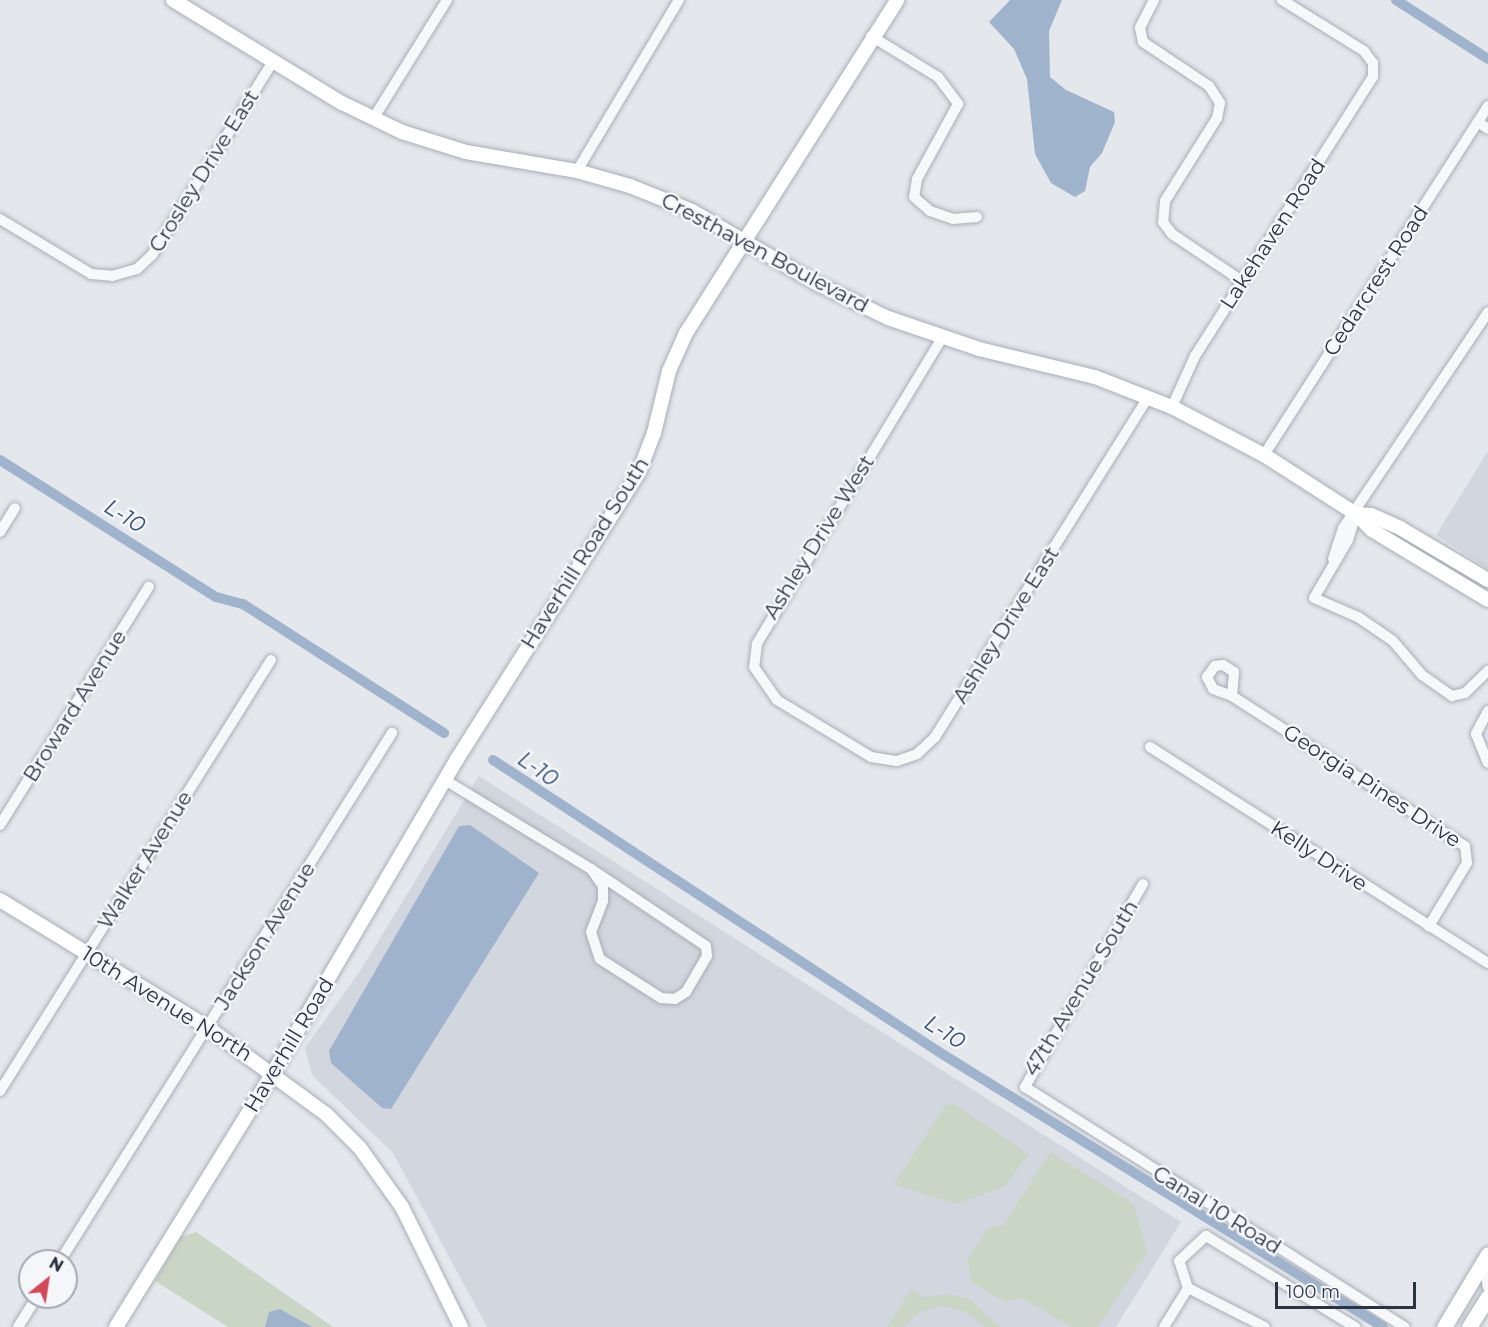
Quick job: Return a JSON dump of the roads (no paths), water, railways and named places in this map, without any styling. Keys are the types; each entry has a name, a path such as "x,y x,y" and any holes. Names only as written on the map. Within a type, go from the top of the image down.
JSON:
{"main road":[{"path":"1444,1327 1486,1257"},
{"path":"1468,1327 1488,1297"},
{"path":"1454,1327 1459,1302"}],"street":[{"name":"Cresthaven Boulevard","path":"173,0 273,62 373,119 466,152 577,171 662,197 744,239 852,301 942,338 1095,377 1172,407 1264,455 1356,514 1372,530 1488,600"},
{"path":"373,119 447,0"},
{"path":"577,171 679,0"},
{"name":"Haverhill Road South","path":"456,759 639,472 678,348 871,36 897,0"},
{"path":"1154,0 1140,28 1143,42 1209,86 1220,103 1217,118 1165,201 1163,222 1172,234 1242,281"},
{"name":"Lakehaven Road","path":"1172,407 1195,356 1371,83 1373,63 1364,51 1282,0"},
{"path":"871,36 944,82 958,104 917,179 915,198 930,211 953,219 977,217"},
{"name":"Crosley Drive East","path":"0,219 91,274 112,276 137,269 152,255 273,62"},
{"name":"Cedarcrest Road","path":"1264,455 1488,106"},
{"path":"1478,122 1488,129"},
{"path":"1488,312 1356,514 1343,528 1333,559 1314,598 1358,617 1393,641 1422,675 1452,696 1465,693 1488,671"},
{"name":"Ashley Drive West","path":"816,726 770,691 754,667 757,644 942,338"},
{"name":"Ashley Drive East","path":"816,726 871,757 897,761 917,754 935,737 1148,397"},
{"path":"0,532 15,508"},
{"name":"Cresthaven Boulevard","path":"1356,514 1371,514 1400,528 1488,580"},
{"name":"Broward Avenue","path":"0,825 149,587"},
{"name":"Walker Avenue","path":"0,1091 271,660"},
{"name":"Georgia Pines Drive","path":"1232,696 1465,846 1467,863 1428,926"},
{"path":"1488,711 1476,734 1488,763"},
{"name":"Jackson Avenue","path":"68,1249 392,733"},
{"name":"Kelly Drive","path":"1150,747 1488,963"},
{"name":"Haverhill Road","path":"118,1326 274,1071 456,759"},
{"path":"445,780 591,868 706,946 706,956 687,992 675,999 661,999 600,959 591,933 603,901 603,886 591,868"},
{"name":"47th Avenue South","path":"1029,1092 1025,1080 1143,884"},
{"name":"10th Avenue North","path":"0,900 207,1027 274,1071 348,1135 385,1181 461,1327"},
{"name":"Canal 10 Road","path":"1029,1092 1406,1327"},
{"path":"1265,1327 1250,1323 1188,1288 1179,1261 1206,1236 1218,1241 1355,1327"},
{"path":"1486,1257 1488,1287"},
{"path":"1164,1327 1188,1288"},
{"path":"18,1327 29,1309"}],"water":[{"path":"1010,0 1062,0 1049,31 1050,77 1066,90 1114,112 1115,122 1102,153 1090,167 1085,191 1075,197 1051,183 1035,154 1027,79 1014,49 989,22"},
{"path":"470,825 539,873 391,1109 382,1108 331,1063 329,1051 459,826"},
{"path":"280,1309 312,1327 265,1327 269,1312"}],"waterway":[{"path":"1396,0 1488,59"},
{"name":"L-10","path":"0,460 216,597 243,604 444,733"},
{"name":"L-10","path":"493,760 939,1052 1383,1327"}]}
